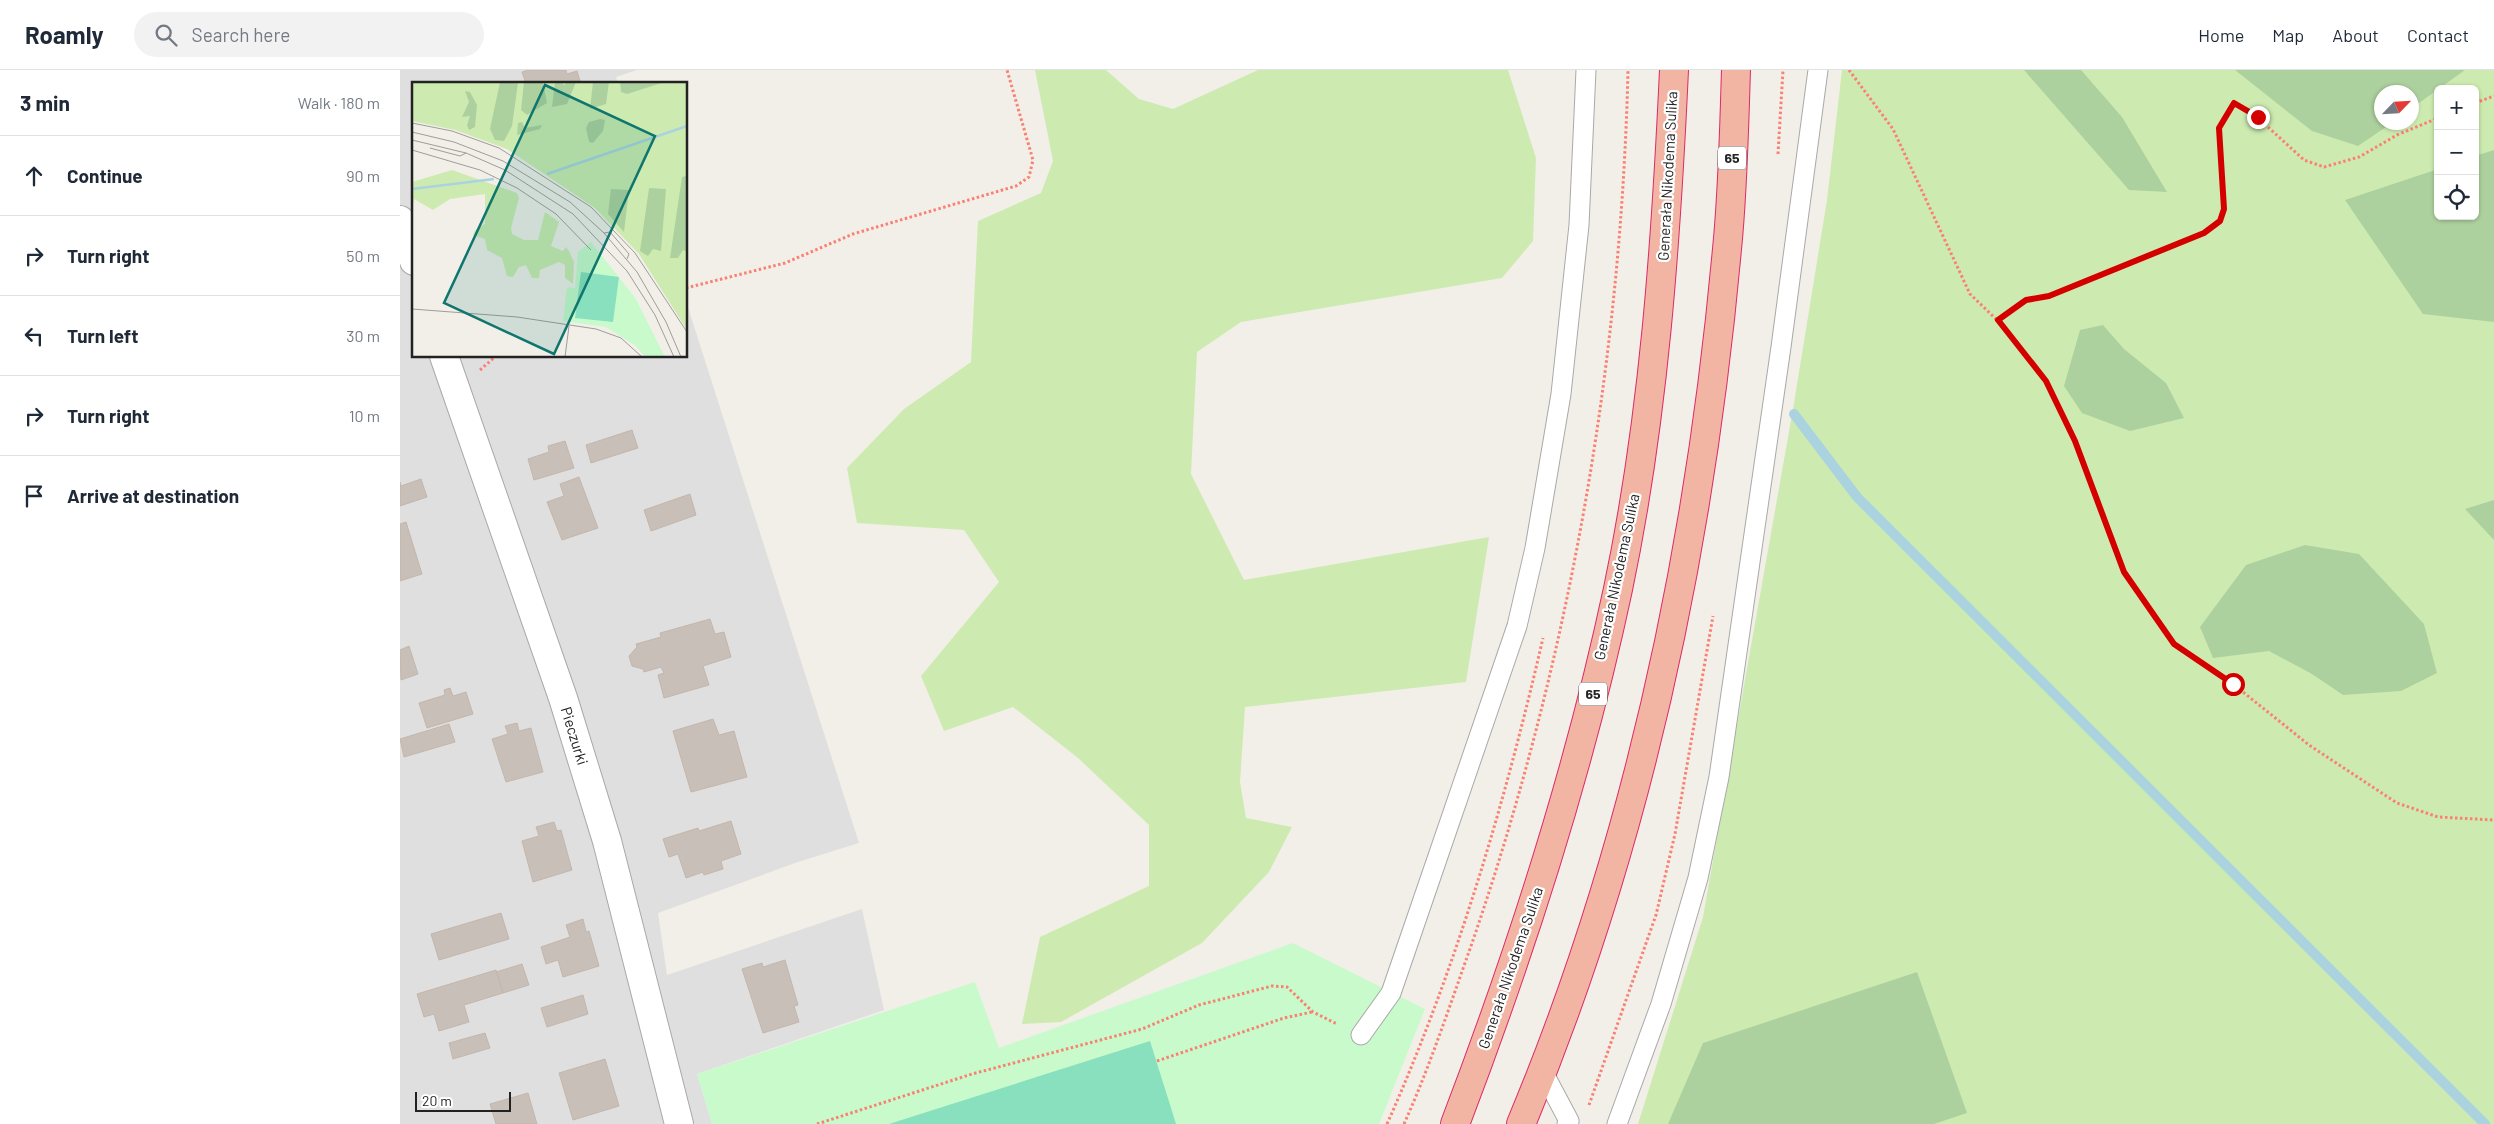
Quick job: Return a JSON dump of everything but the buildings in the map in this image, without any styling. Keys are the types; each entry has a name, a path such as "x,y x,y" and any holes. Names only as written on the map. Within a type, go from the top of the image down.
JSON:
{"highway":[{"name":"Generała Nikodema Sulika","path":"1455,1124 1525,933 1577,758 1618,588 1640,460 1654,350 1664,248 1674,70"},
{"name":"65","path":"1521,1124 1543,1072 1607,887 1661,684 1697,495 1718,337 1728,246 1736,70"}],"street":[{"path":"400,220 412,255"},
{"name":"Pieczurki","path":"445,358 563,698 604,832 679,1124"}],"lane":[{"path":"1360,1035 1391,993 1517,626 1535,548 1561,394 1579,225 1586,70"},
{"path":"1617,1124 1662,1004 1698,878 1719,777 1818,70"},
{"path":"1543,1072 1569,1121 1568,1124"}],"path":[{"path":"688,287 785,263 853,234 1016,186 1029,177 1033,160 1007,70"},
{"path":"1404,1124 1448,1012 1504,844 1542,709 1568,596 1596,439 1615,278 1626,138 1628,70"},
{"path":"1849,70 1894,129 1970,294 1998,320 2046,381 2075,441 2124,572 2174,644 2233,684 2309,745 2397,803 2438,817 2494,820"},
{"path":"2479,102 2494,96"},
{"path":"1998,320 2026,300 2049,296 2131,264 2204,233 2220,221 2224,209 2219,128 2234,103 2258,117 2304,160 2324,167 2359,157 2397,135 2434,120"},
{"path":"817,1124 972,1074 1142,1030 1199,1005 1272,986 1287,986 1313,1012 1360,1035"},
{"path":"1157,1061 1284,1018 1313,1012"}],"shaded area":[{"path":"400,70 637,70 616,77 617,82 412,82 412,358 688,358 688,307 859,843 798,862 658,913 667,975 862,909 884,1010 697,1074 712,1124 400,1124"}],"green space":[{"path":"1035,70 1106,70 1139,99 1173,109 1258,70 1508,70 1536,158 1533,241 1502,278 1241,322 1197,352 1191,474 1244,580 1489,537 1466,682 1245,707 1240,782 1246,818 1292,827 1269,872 1202,943 1061,1022 1022,1024 1040,937 1149,886 1149,825 1078,758 1013,707 944,731 921,676 999,582 964,530 857,523 847,468 904,409 971,362 978,221 1041,193 1053,161"},
{"path":"1842,70 2494,70 2494,1124 1638,1124 1703,917 1793,409 1827,200"},
{"path":"2024,70 2081,70 2122,117 2167,192 2129,190"},
{"path":"2235,70 2465,70 2444,85 2434,85 2434,92 2419,103 2419,85 2374,85 2374,130 2382,130 2358,146 2312,131"},
{"path":"2494,150 2494,322 2423,314 2345,200 2434,170 2434,220 2479,220 2479,155"},
{"path":"2103,325 2124,349 2166,383 2184,418 2130,431 2082,413 2064,386 2080,330"},
{"path":"2494,500 2494,540 2465,509"},
{"path":"2305,545 2359,554 2424,624 2437,673 2401,691 2343,695 2312,674 2269,651 2213,658 2200,627 2246,565"},
{"path":"1293,943 1425,1009 1379,1124 712,1124 697,1074 975,982 999,1048"},
{"path":"1917,972 1967,1113 1934,1124 1668,1124 1703,1043"},
{"path":"1150,1041 1176,1124 889,1124"}],"waterway":[{"path":"1794,414 1857,497 2485,1124"}],"route":[{"path":"2233,684 2174,644 2124,572 2099,500 2075,441 2046,381 1998,320 2026,300 2049,296 2131,264 2169,246 2204,233 2220,221 2224,209 2219,128 2234,103 2258,117"}]}
